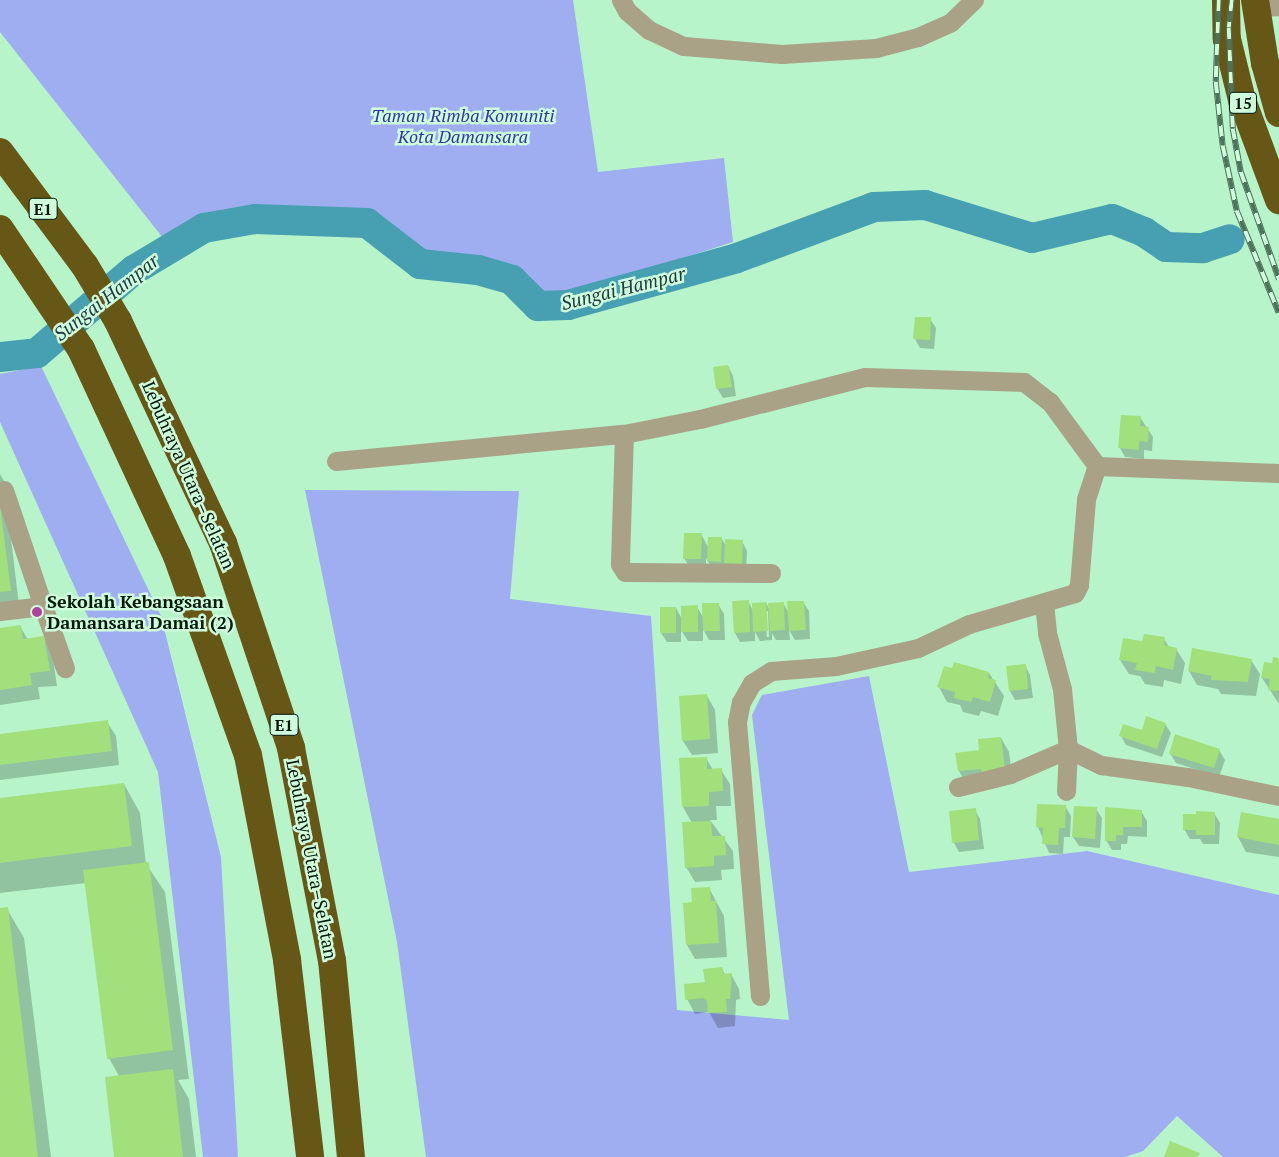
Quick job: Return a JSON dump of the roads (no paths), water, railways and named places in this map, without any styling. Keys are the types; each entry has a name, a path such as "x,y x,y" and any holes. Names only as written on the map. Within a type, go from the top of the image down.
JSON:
{"highway":[{"name":"15","path":"1226,0 1226,39 1242,100 1279,200"},
{"name":"15","path":"1263,4 1279,113"},
{"name":"Lebuhraya Utara–Selatan","path":"0,152 85,266 118,321 223,543 291,748 332,960 351,1157"},
{"name":"E1","path":"0,229 43,290 81,349 177,556 248,755 287,960 310,1157"}],"street":[{"path":"621,0 627,11 650,30 684,46 782,54 876,48 918,37 951,22 974,0"},
{"path":"336,461 624,434 700,419 865,377 1024,382 1050,402 1097,466"},
{"path":"624,434 620,564 625,572 771,573"},
{"path":"1097,466 1279,473"},
{"path":"760,996 737,722 741,702 752,683 772,671 836,666 918,648 969,624 1070,595 1078,589 1086,499 1097,466"},
{"path":"4,490 65,668"},
{"path":"1044,603 1047,633 1062,689 1068,749 1066,791"},
{"path":"0,611 43,606"},
{"path":"958,787 1010,774 1068,749 1101,765 1188,777 1279,796"}],"waterway":[{"name":"Sungai Hampar","path":"0,357 37,353 134,270 204,228 255,219 367,223 420,264 478,270 512,280 538,306 568,305 737,258 874,207 925,205 1032,238 1112,219 1144,232 1166,247 1203,248 1230,239"}],"railway":[{"path":"1219,0 1216,82 1223,146 1237,211 1279,313"},
{"path":"1232,0 1229,28 1233,129 1241,172 1279,279"}],"place":[{"name":"Sekolah Kebangsaan Damansara Damai (2)","path":"37,612"}],"park label":[{"name":"Taman Rimba Komuniti Kota Damansara","path":"463,126"}]}
